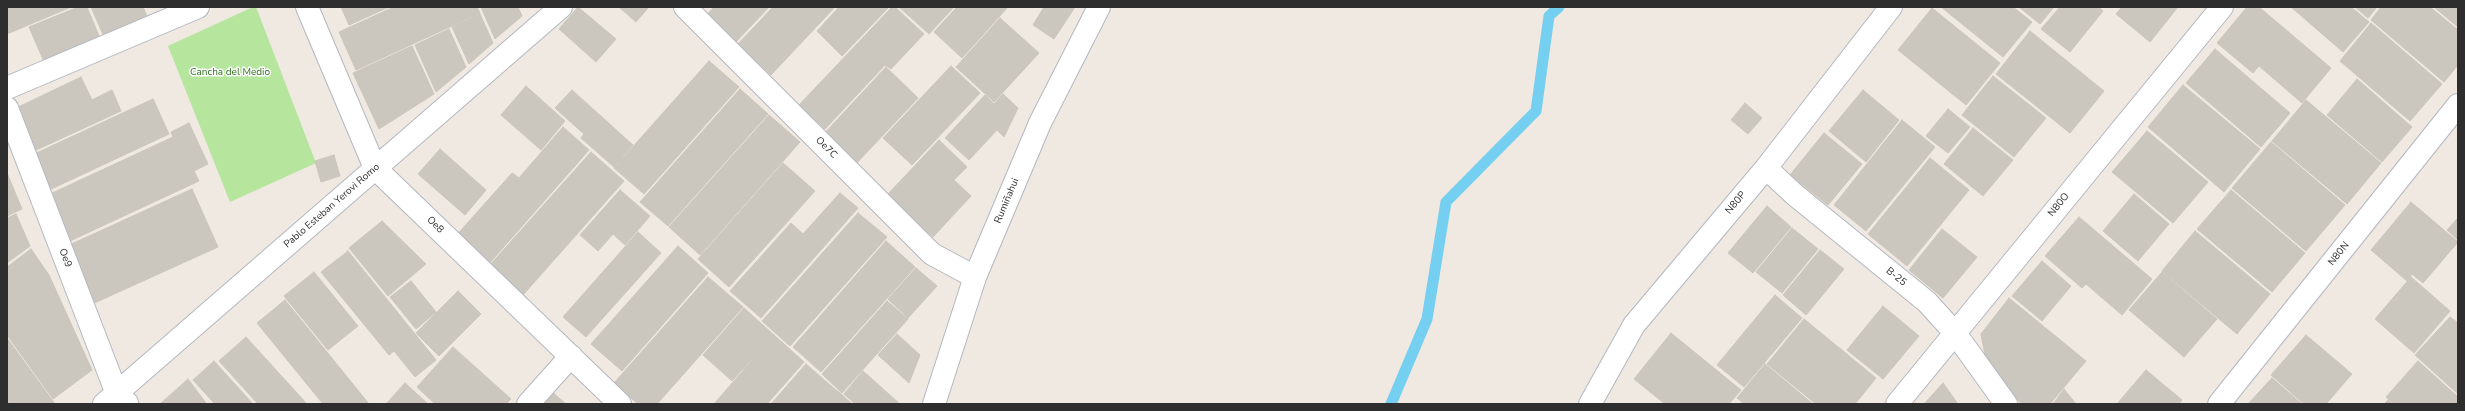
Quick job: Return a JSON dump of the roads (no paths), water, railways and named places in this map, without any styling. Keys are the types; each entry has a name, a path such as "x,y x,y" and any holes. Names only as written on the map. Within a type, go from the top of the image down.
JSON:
{"street":[{"path":"7,88 198,7"},
{"name":"Oe8","path":"307,7 375,168 620,404"},
{"name":"Pablo Esteban Yerovi Romo","path":"116,400 375,168 561,7"},
{"name":"Oe7C","path":"685,7 932,254 975,276"},
{"name":"Rumiñahui","path":"934,404 975,276 1040,123 1099,7"},
{"name":"N80P","path":"1590,404 1634,325 1766,168 1891,7"},
{"name":"N80O","path":"1897,404 2222,7"},
{"name":"N80N","path":"2219,404 2458,105"},
{"name":"Oe9","path":"7,108 116,400"},
{"name":"B-25","path":"1766,168 1795,195 1927,302 1955,333 2006,404"},
{"path":"528,404 571,356"}],"waterway":[{"path":"1391,404 1427,319 1446,202 1536,111 1549,16 1559,7"}],"park label":[{"name":"Cancha del Medio","path":"230,73"}]}
